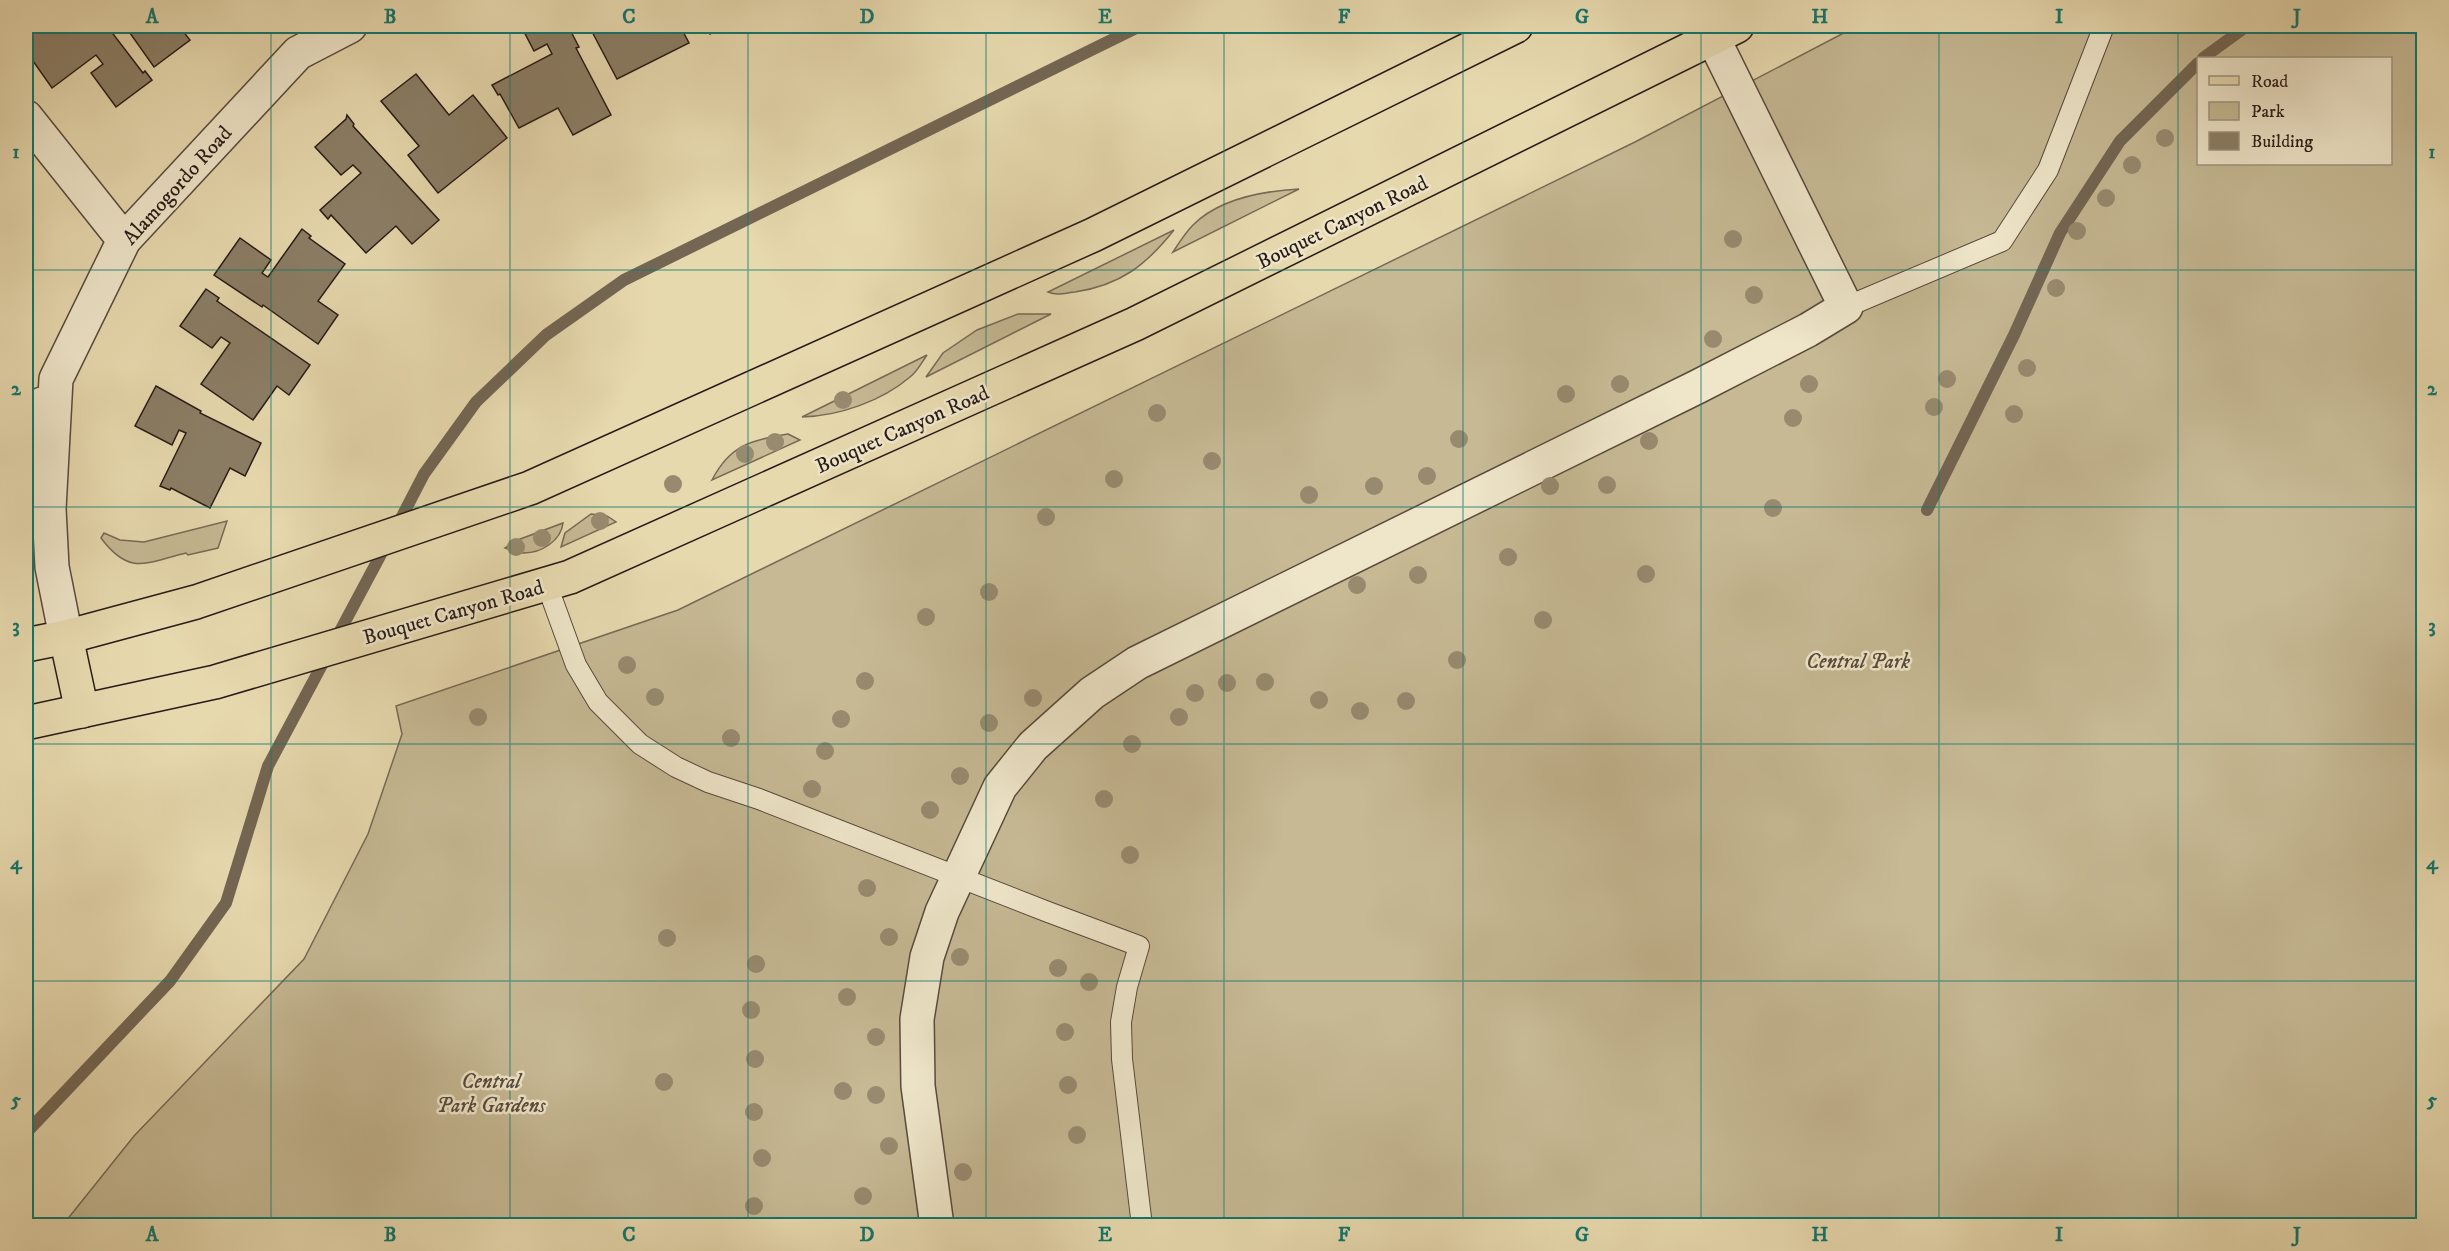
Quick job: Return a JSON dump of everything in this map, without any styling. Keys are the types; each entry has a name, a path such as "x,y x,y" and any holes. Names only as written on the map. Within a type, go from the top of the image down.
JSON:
{"main road":[{"path":"26,645 196,603 530,488 1093,235 1516,26"},
{"name":"Bouquet Canyon Road","path":"26,723 215,682 570,578 1135,324 1719,30"},
{"path":"66,636 82,711"}],"street":[{"name":"Alamogordo Road","path":"66,636 52,567 49,509 56,378 124,240 298,53 350,26"},
{"path":"937,1226 918,1086 917,1019 927,957 942,912 1000,787 1033,746 1092,693 1137,663 1687,392 1808,330 1846,307 1719,30"},
{"path":"26,117 124,240"},
{"path":"26,468 34,418 56,378"}],"lane":[{"path":"1846,307 2002,240 2048,170 2104,26"},
{"path":"547,585 576,665 598,702 640,744 676,767 708,782 759,799 1139,946 1127,987 1121,1022 1122,1059 1142,1226"}],"green space":[{"name":"Central Park","path":"1857,26 2423,26 2423,1225 62,1226 134,1136 304,959 368,834 402,734 396,706 678,610 1635,142"},
{"path":"1299,189 1173,252 1193,225 1215,209 1256,194"},
{"path":"1174,230 1142,263 1119,279 1075,292 1058,294 1048,292"},
{"path":"1018,314 1051,314 926,377 943,353 977,330"},
{"path":"927,355 913,375 899,386 873,400 831,414 802,417"},
{"path":"788,434 800,440 712,480 726,459 743,446"},
{"path":"591,514 607,516 616,522 561,547 565,533"},
{"path":"227,521 218,548 140,564 121,558 101,538 104,533 120,540 144,542"},
{"path":"563,523 554,540 537,551 524,553 505,548 515,541"}],"building":[{"path":"26,26 107,26 143,73 145,71 152,80 116,107 91,73 103,64 96,55 52,88 26,51"},
{"path":"125,26 179,26 190,40 154,67"},
{"path":"521,26 568,26 579,47 576,48 611,115 573,135 558,108 519,128 500,94 498,95 492,85 552,54 547,44 534,51"},
{"path":"589,26 680,26 689,43 617,79"},
{"path":"706,26 726,26 710,34"},
{"path":"416,74 449,115 473,95 507,138 438,193 408,155 419,146 381,101"},
{"path":"347,115 354,124 353,126 439,220 412,244 396,226 366,253 331,215 328,219 320,210 361,173 353,165 341,175 315,147 346,119"},
{"path":"302,229 311,236 309,238 345,264 318,301 338,315 318,344 263,305 262,307 214,275 240,238 271,260 262,273 268,277"},
{"path":"206,289 219,298 217,301 310,365 289,395 277,386 253,420 201,384 230,343 221,337 212,348 180,326"},
{"path":"156,386 201,411 200,413 261,443 245,476 230,468 210,508 171,488 170,490 160,486 186,433 179,430 172,445 135,426"}],"waterway":[{"path":"396,528 424,474 476,402 546,335 624,280 1140,26"},
{"path":"2204,57 2247,26"},
{"path":"1927,510 2014,335 2060,233 2120,141 2197,64"},
{"path":"26,1133 170,981 226,903 268,766 387,543"}],"park label":[{"name":"Central Park Gardens","path":"491,1093"}]}
